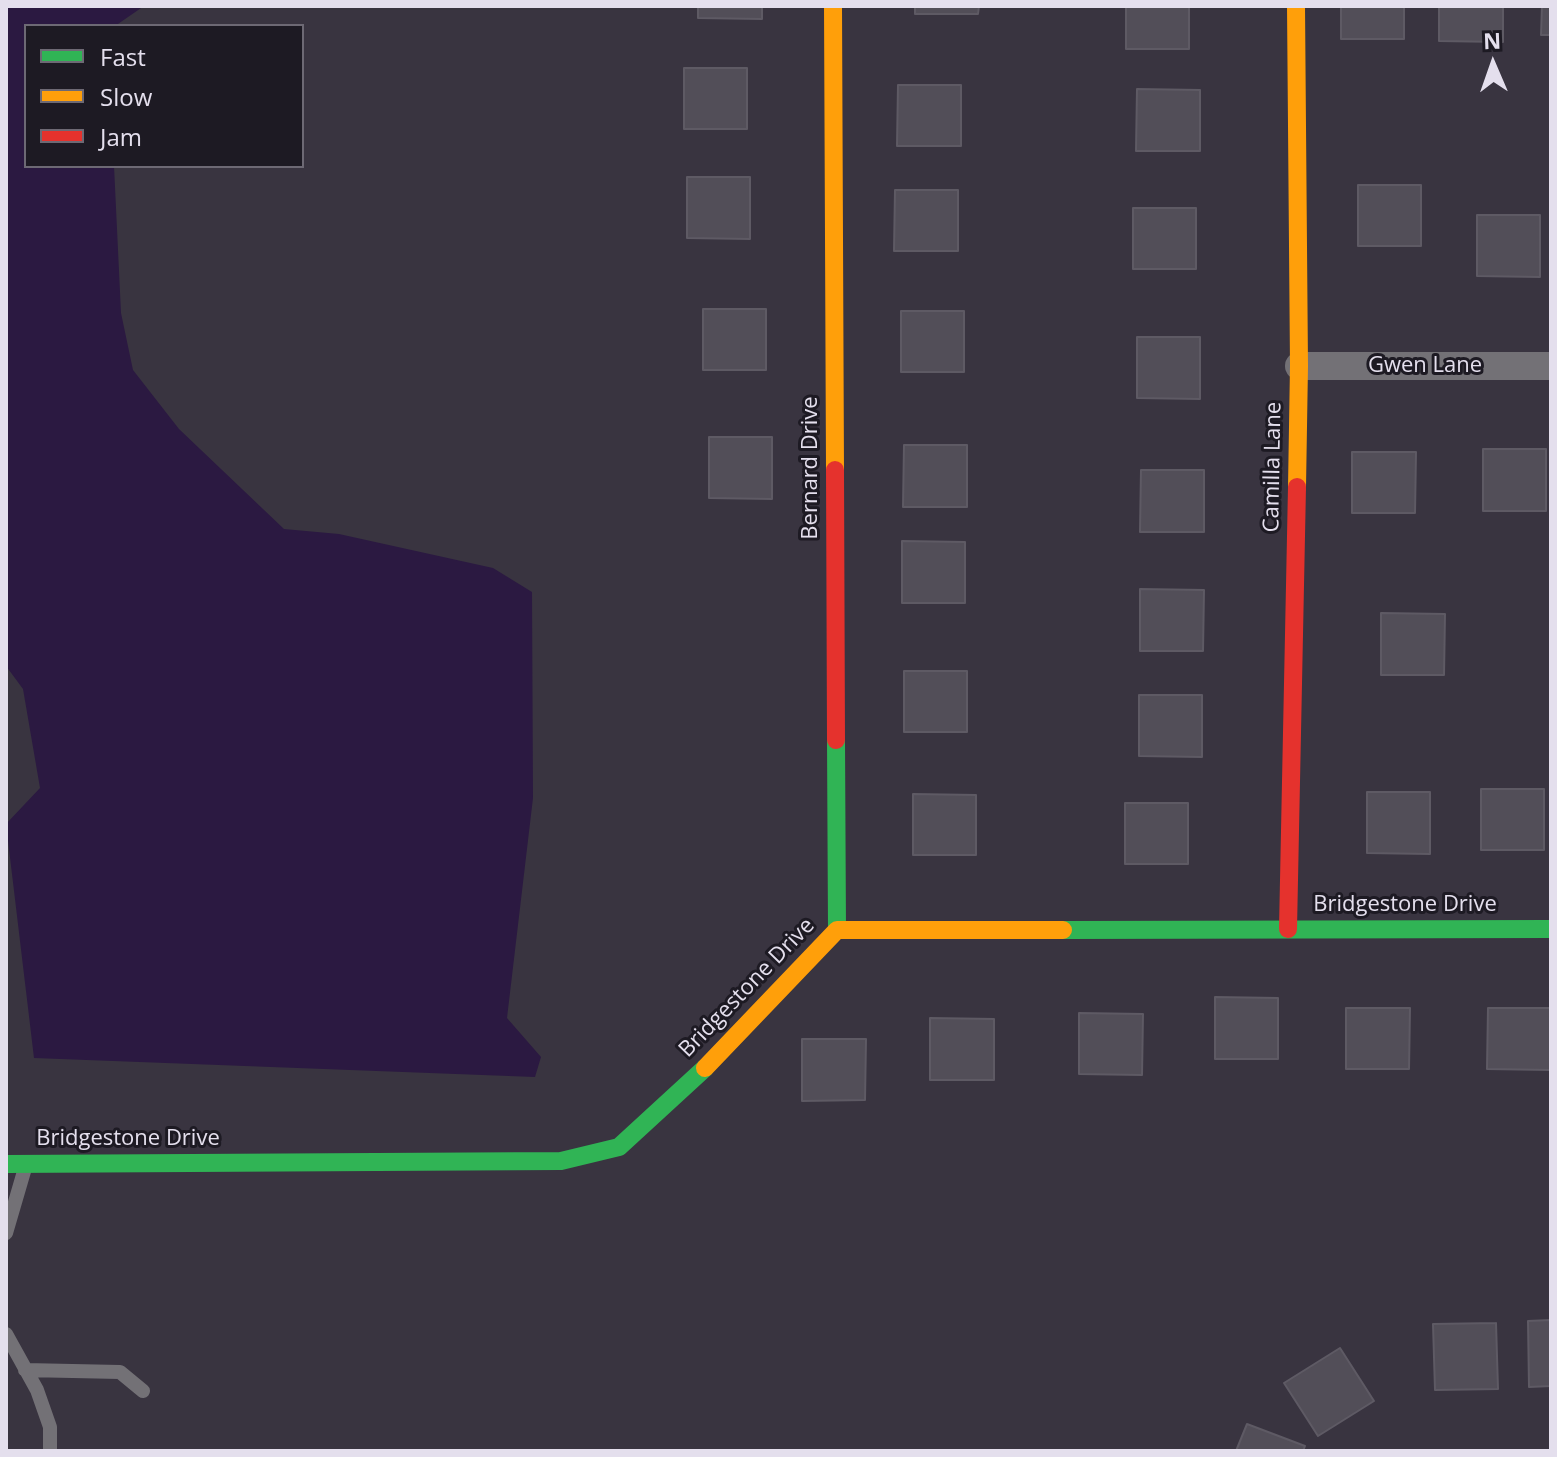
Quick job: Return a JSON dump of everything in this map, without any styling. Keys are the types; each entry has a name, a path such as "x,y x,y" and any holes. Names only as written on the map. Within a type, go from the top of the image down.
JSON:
{"street":[{"name":"Bernard Drive","path":"833,6 837,930"},
{"name":"Camilla Lane","path":"1288,929 1299,366 1296,6"},
{"name":"Gwen Lane","path":"1299,366 1551,366"},
{"name":"Bridgestone Drive","path":"6,1164 561,1161 619,1147 720,1054 837,930 1551,929"}],"lane":[{"path":"6,1233 26,1164"},
{"path":"6,1334 37,1390 50,1427 50,1451"},
{"path":"25,1370 120,1372 143,1391"}],"shaded area":[{"path":"6,6 144,6 118,24 24,24 24,168 114,168 121,313 133,370 179,429 284,529 339,534 493,568 532,592 533,798 507,1018 541,1057 535,1077 34,1058 6,824 40,788 23,689 6,666"}],"building":[{"path":"698,6 762,6 762,19 698,18"},
{"path":"915,6 979,6 978,14 915,14"},
{"path":"1126,6 1189,6 1189,49 1126,49"},
{"path":"1341,6 1404,6 1404,39 1341,39"},
{"path":"1439,6 1503,6 1503,42 1439,41"},
{"path":"1542,6 1551,6 1551,35 1541,35"},
{"path":"684,68 747,68 747,129 684,129"},
{"path":"898,85 961,85 961,146 897,146"},
{"path":"1137,89 1200,90 1200,151 1136,151"},
{"path":"687,177 750,177 750,239 687,238"},
{"path":"1358,185 1421,185 1421,246 1358,246"},
{"path":"895,190 958,190 958,251 894,251"},
{"path":"1133,208 1196,208 1196,269 1133,269"},
{"path":"1477,215 1540,215 1540,277 1477,276"},
{"path":"703,309 766,309 766,370 703,370"},
{"path":"901,311 964,311 964,372 901,372"},
{"path":"1137,337 1200,337 1200,399 1137,398"},
{"path":"709,437 772,437 772,499 709,498"},
{"path":"904,445 967,445 967,507 903,507"},
{"path":"1483,449 1546,449 1546,511 1483,511"},
{"path":"1352,452 1416,452 1415,513 1352,513"},
{"path":"1141,470 1204,470 1204,532 1140,532"},
{"path":"902,541 965,542 965,603 902,603"},
{"path":"1140,589 1204,590 1203,651 1140,651"},
{"path":"1381,613 1445,614 1444,675 1381,675"},
{"path":"904,671 967,671 967,732 904,732"},
{"path":"1139,695 1202,695 1202,757 1139,756"},
{"path":"1481,789 1544,789 1544,850 1481,850"},
{"path":"1367,792 1430,792 1430,854 1367,853"},
{"path":"913,794 976,795 976,855 913,855"},
{"path":"1125,803 1188,803 1188,864 1125,864"},
{"path":"1215,997 1278,998 1278,1059 1215,1059"},
{"path":"1346,1008 1410,1008 1409,1069 1346,1069"},
{"path":"1488,1008 1551,1008 1551,1070 1487,1069"},
{"path":"1079,1013 1143,1014 1142,1075 1079,1074"},
{"path":"930,1018 994,1019 994,1080 930,1080"},
{"path":"802,1039 866,1039 865,1100 802,1101"},
{"path":"1551,1320 1551,1386 1529,1387 1528,1321"},
{"path":"1496,1323 1498,1389 1435,1390 1433,1324"},
{"path":"1340,1348 1374,1401 1318,1436 1284,1383"},
{"path":"1247,1424 1305,1446 1303,1451 1236,1451"}],"traffic: fast":[{"path":"836,740 837,930"},
{"path":"1063,930 1551,929"},
{"path":"6,1164 561,1161 619,1147 705,1068"}],"traffic: slow":[{"path":"833,6 835,470"},
{"path":"1296,6 1297,487"},
{"path":"705,1068 837,930 1063,930"}],"traffic: jam":[{"path":"835,470 836,740"},
{"path":"1288,929 1297,487"}]}
